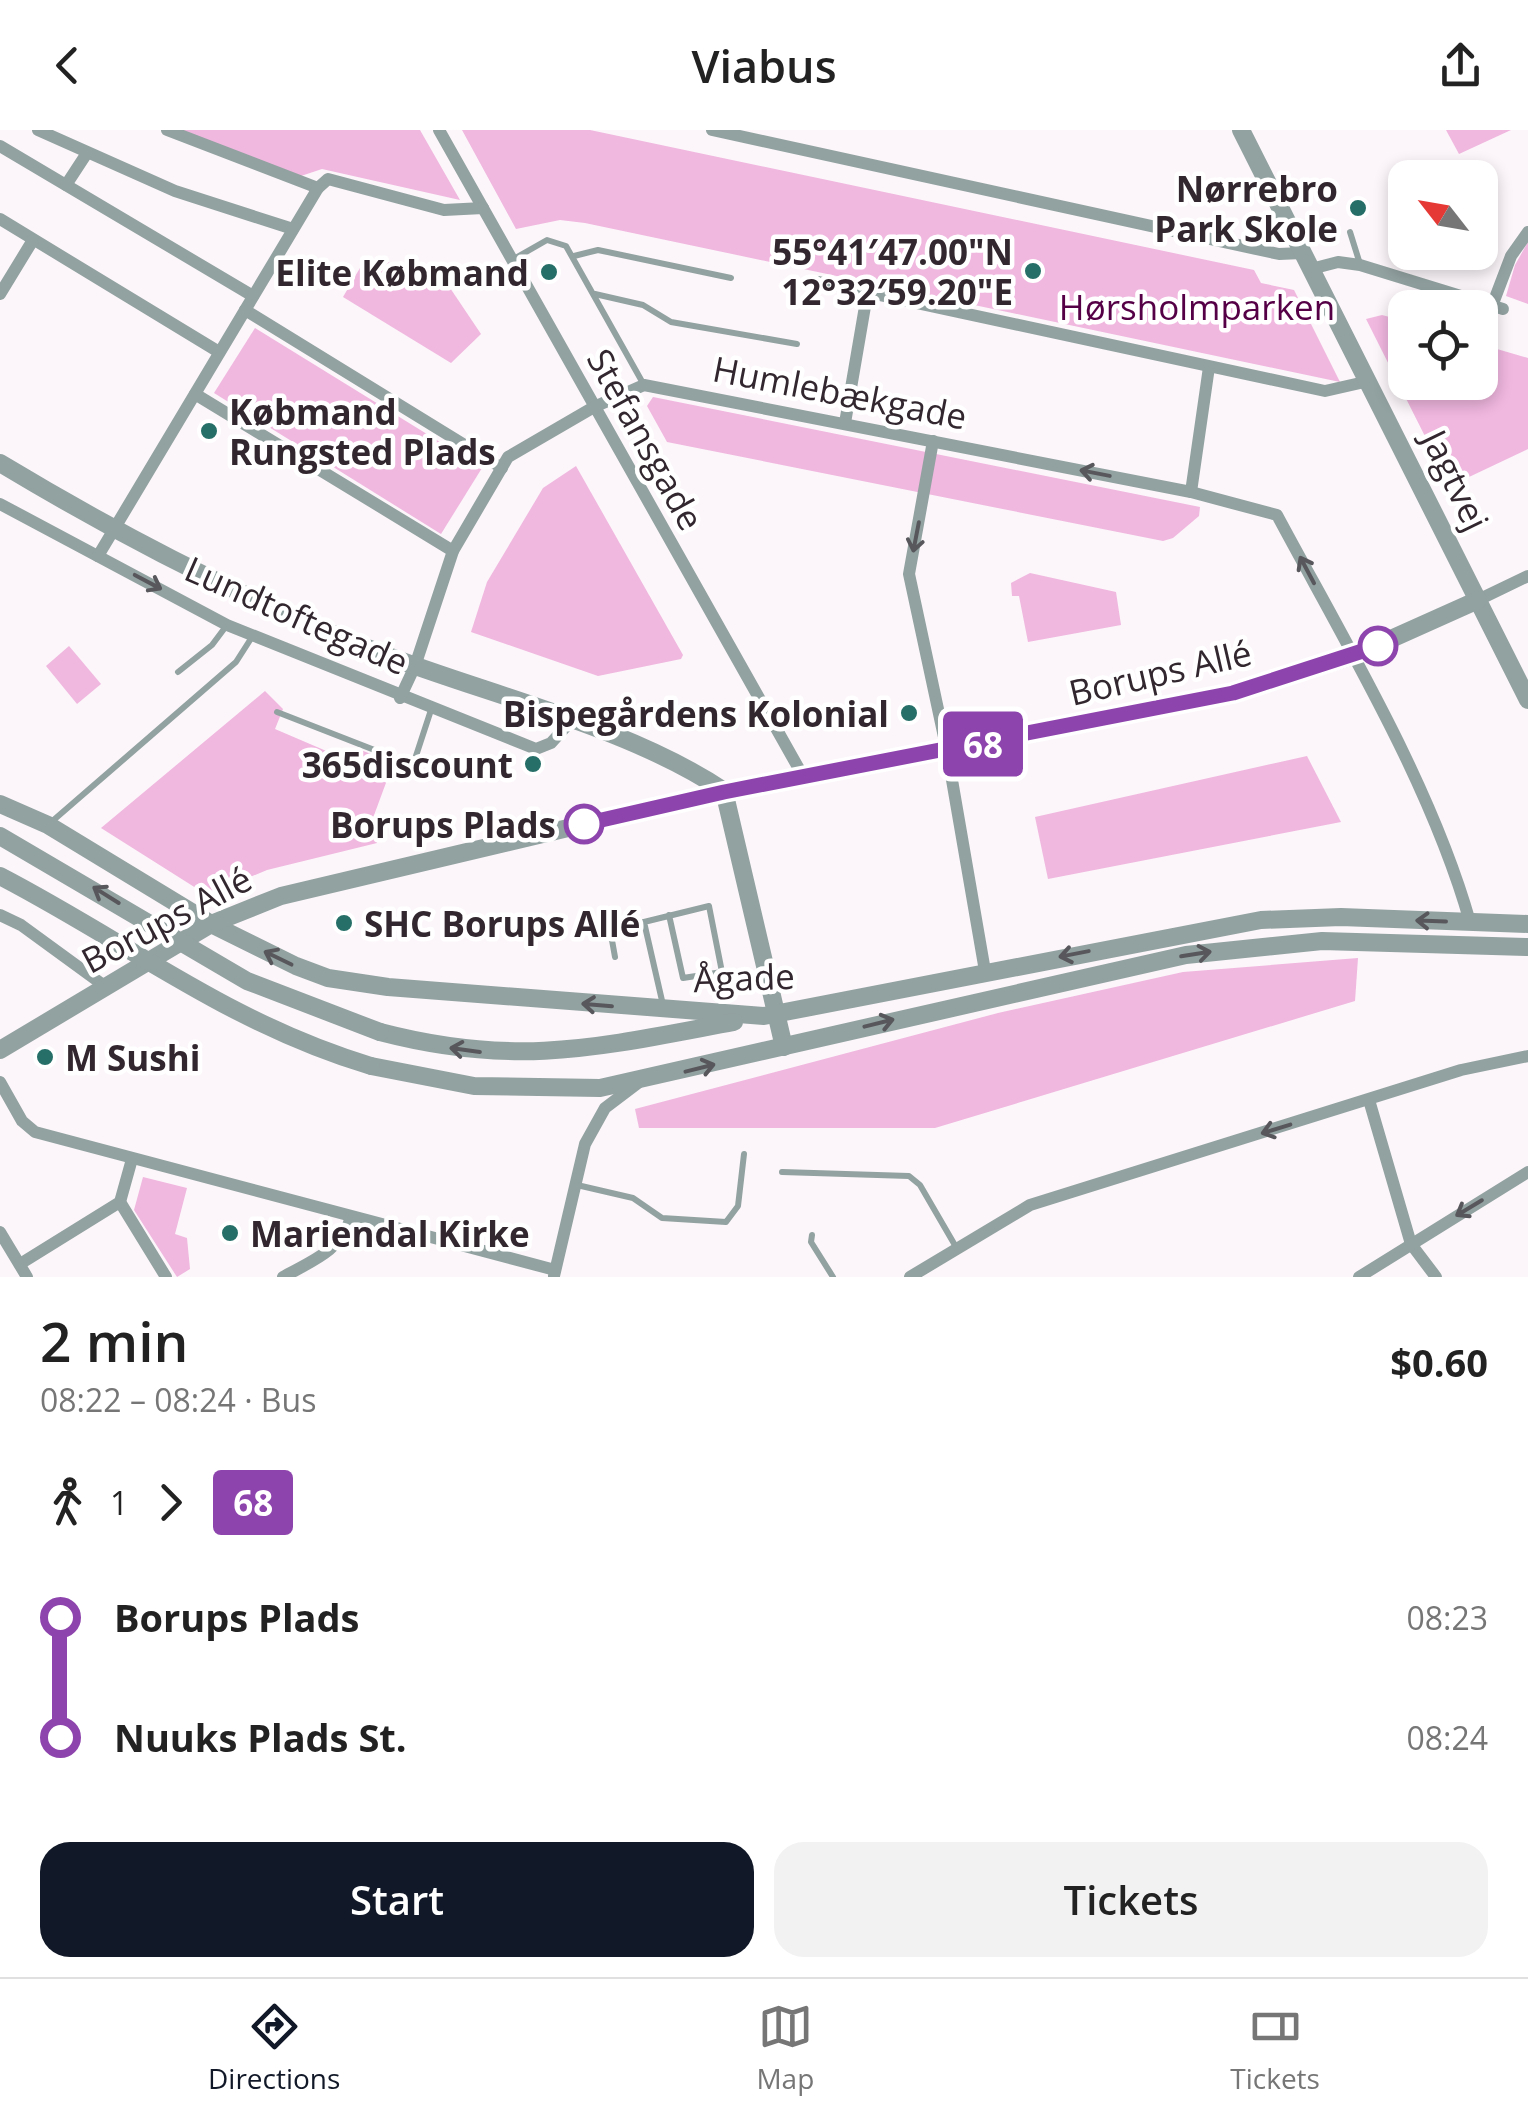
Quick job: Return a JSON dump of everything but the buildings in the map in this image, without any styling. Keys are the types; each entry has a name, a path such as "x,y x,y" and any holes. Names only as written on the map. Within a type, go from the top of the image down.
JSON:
{"street":[{"path":"38,130 175,191 293,229"},
{"path":"168,130 318,188"},
{"name":"Stefansgade","path":"440,130 804,776"},
{"path":"712,130 1306,261 1360,266 1498,307 1510,256 1528,232"},
{"name":"Jagtvej","path":"1241,130 1528,700"},
{"path":"0,146 253,296"},
{"path":"66,185 87,153"},
{"path":"98,556 318,188 328,179 444,210 483,208"},
{"path":"0,219 219,352"},
{"path":"0,294 33,240"},
{"path":"820,282 1325,391 1369,381"},
{"path":"845,423 868,290"},
{"path":"245,310 502,468"},
{"path":"1191,492 1209,367"},
{"path":"400,698 416,666 453,551 508,457 594,407 644,385"},
{"name":"Humlebækgade","path":"644,385 1191,492 1277,515 1353,656 1453,862 1470,922"},
{"path":"195,394 453,551"},
{"path":"934,441 909,574 948,751 984,971"},
{"name":"Lundtoftegade","path":"0,463 116,527 290,614 416,666 665,756 724,792"},
{"name":"Lundtoftegade","path":"0,504 227,625 431,710 536,749 551,742 570,722"},
{"path":"1478,600 1528,576"},
{"name":"Borups Allé","path":"0,1050 211,924 281,896 724,792 1233,693 1353,656 1478,600"},
{"path":"724,792 771,1015 784,1046"},
{"name":"Ågade","path":"0,804 48,825 211,924 328,978 664,1011 771,1015 1260,920 1341,917 1528,924"},
{"path":"0,836 247,980 380,1032 464,1050 524,1054 582,1050 771,1015"},
{"name":"Ågade","path":"0,876 233,1013 284,1036 370,1066 474,1086 600,1088 638,1083 949,1005 1186,955 1264,944 1360,940 1528,948"},
{"path":"0,915 106,986"},
{"path":"910,1277 1030,1205 1461,1070 1528,1056"},
{"path":"0,1082 22,1121 35,1132 555,1274 586,1144 606,1108 638,1083"},
{"path":"1369,1100 1411,1244 1436,1277"},
{"path":"20,1264 120,1202 132,1159"},
{"path":"1359,1277 1528,1172"},
{"path":"120,1202 166,1277"},
{"path":"283,1277 336,1246 346,1235 351,1217"},
{"path":"0,1232 28,1277"}],"lane":[{"path":"1350,232 1360,266"},
{"path":"511,261 547,240 566,246 644,385"},
{"path":"574,256 598,250 731,278"},
{"path":"594,294 644,305 671,322 797,344"},
{"path":"178,672 212,645 227,625"},
{"path":"48,825 236,662 253,636"},
{"path":"277,712 413,765 431,710"},
{"path":"615,957 610,928 709,906 722,972 683,978 670,916"},
{"path":"644,922 664,1011"},
{"path":"577,1185 633,1198 662,1218 726,1222 738,1206 744,1154"},
{"path":"782,1172 909,1176 920,1185 956,1248"},
{"path":"812,1235 811,1242 833,1277"}],"green space":[{"path":"181,130 420,130 460,200 322,169 301,176"},
{"name":"Hørsholmparken","path":"462,130 590,130 1254,270 1261,283 1294,290 1340,382 585,223 560,220 516,229"},
{"path":"1446,130 1511,130 1459,154"},
{"path":"1528,242 1528,304 1506,296 1515,265"},
{"path":"367,256 444,279 481,334 451,363 343,297"},
{"path":"1388,317 1388,363 1366,319"},
{"path":"255,328 482,468 441,534 214,393"},
{"path":"1498,349 1528,358 1528,449 1450,486 1407,400 1498,400"},
{"path":"653,397 1200,507 1199,516 1173,538 1163,541 667,442 647,406"},
{"path":"576,466 683,655 681,659 598,676 471,632 487,582 543,488"},
{"path":"1030,573 1116,592 1121,625 1028,642 1019,596 1012,596 1011,583"},
{"path":"69,646 101,684 77,704 46,666"},
{"path":"265,691 283,709 275,729 352,762 358,749 379,757 390,772 370,826 381,830 377,843 267,870 207,895 101,828"},
{"path":"1307,756 1341,822 1048,879 1035,817"},
{"path":"1358,958 1355,1001 935,1128 639,1128 635,1109 998,1013 1183,972"},
{"path":"143,1177 187,1188 175,1234 187,1238 190,1269 177,1277 134,1210"}],"bus line":[{"name":"68","path":"584,824 724,792 1233,693 1378,646"}],"place":[{"name":"Nørrebro Park Skole","path":"1358,208"},
{"name":"55°41′47.00\"N 12°32′59.20\"E","path":"1033,271"},
{"name":"Elite Købmand","path":"549,272"},
{"name":"Købmand Rungsted Plads","path":"209,431"},
{"name":"Bispegårdens Kolonial","path":"909,713"},
{"name":"365discount","path":"533,764"},
{"name":"Borups Plads","path":"584,824"},
{"name":"SHC Borups Allé","path":"344,923"},
{"name":"M Sushi","path":"45,1057"},
{"name":"Mariendal Kirke","path":"230,1233"}]}
